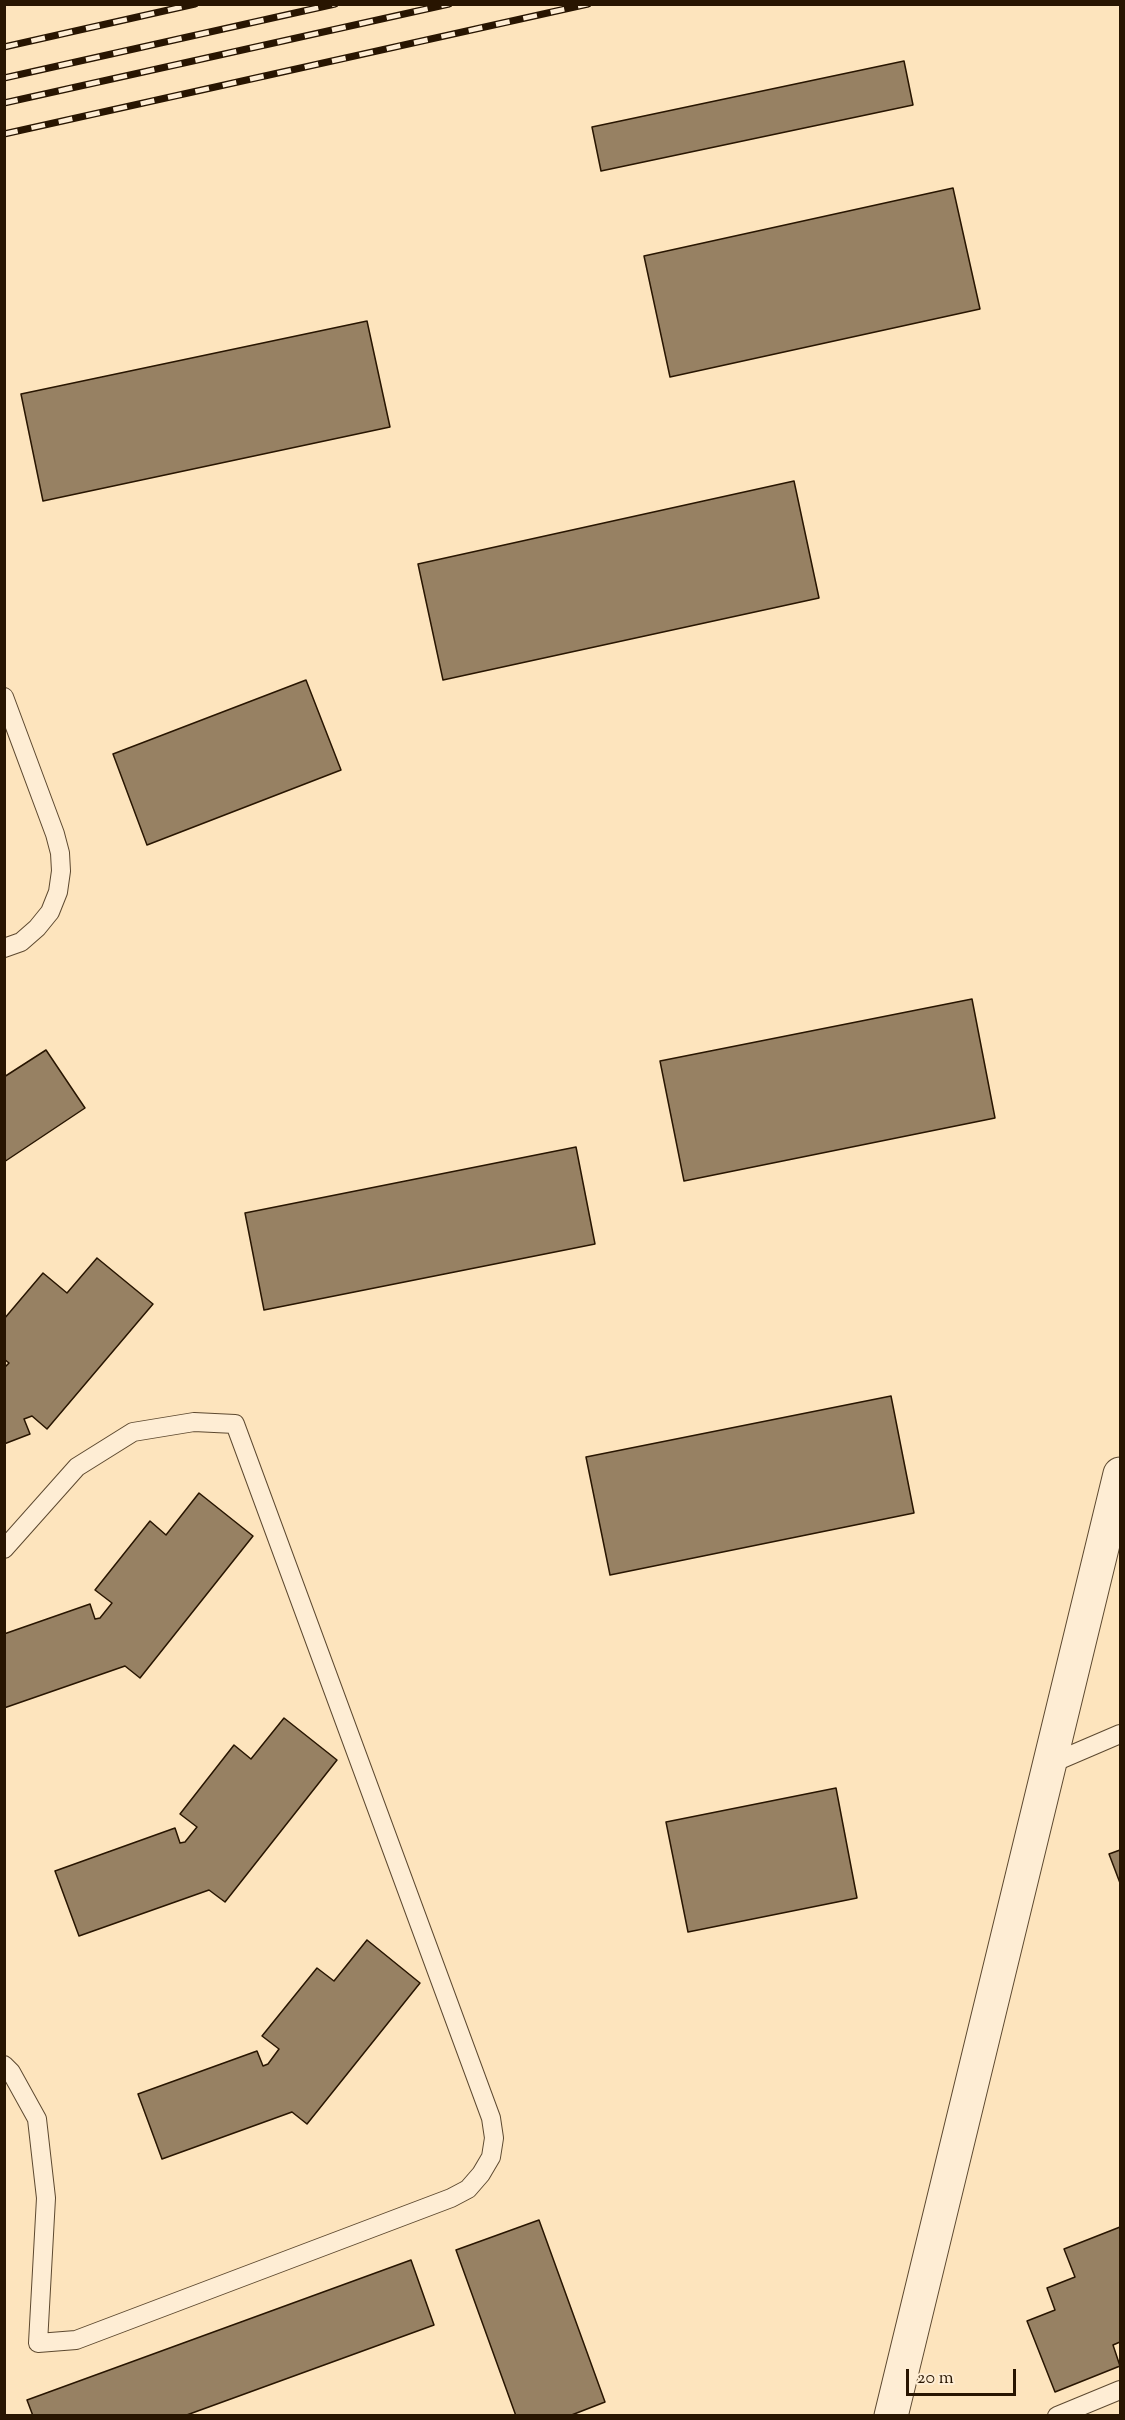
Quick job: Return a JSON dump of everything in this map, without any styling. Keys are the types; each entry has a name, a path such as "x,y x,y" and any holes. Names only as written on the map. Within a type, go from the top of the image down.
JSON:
{"street":[{"path":"891,2415 1120,1474"}],"lane":[{"path":"4,697 55,834 60,853 61,872 58,892 50,912 21,942 4,948"},
{"path":"4,1549 77,1467 133,1432 194,1422 235,1424 491,2118 494,2138 490,2157 481,2174 468,2189 451,2198 76,2340 38,2343 46,2198 37,2119 7,2070"},
{"path":"1050,1764 1120,1734"},
{"path":"1057,2415 1120,2390"}],"building":[{"path":"904,61 913,105 601,171 592,127"},
{"path":"953,188 980,309 670,377 644,256"},
{"path":"367,321 390,427 43,501 21,394"},
{"path":"794,481 819,598 443,680 418,564"},
{"path":"306,680 341,770 147,845 113,754"},
{"path":"972,999 995,1118 684,1181 660,1061"},
{"path":"46,1050 85,1108 4,1162 4,1077"},
{"path":"576,1147 595,1244 264,1310 245,1213"},
{"path":"97,1258 153,1304 47,1429 32,1416 24,1419 30,1434 4,1444 4,1368 9,1363 4,1359 4,1319 43,1273 67,1293"},
{"path":"891,1396 914,1513 610,1575 586,1457"},
{"path":"199,1493 253,1536 140,1678 125,1666 4,1708 4,1634 90,1604 95,1619 100,1618 112,1603 95,1590 150,1521 166,1535"},
{"path":"284,1718 337,1760 225,1902 209,1890 79,1936 55,1871 175,1828 180,1843 185,1842 197,1827 180,1814 234,1745 251,1759"},
{"path":"836,1788 857,1898 688,1932 666,1822"},
{"path":"1120,1850 1120,1883 1109,1854"},
{"path":"367,1940 420,1983 307,2124 292,2112 162,2159 138,2094 257,2051 263,2066 268,2064 279,2049 262,2036 317,1968 334,1981"},
{"path":"539,2220 605,2402 569,2416 516,2416 456,2250"},
{"path":"1120,2227 1120,2342 1113,2345 1120,2366 1055,2392 1027,2321 1055,2310 1047,2288 1075,2277 1064,2249"},
{"path":"411,2260 434,2325 184,2416 33,2416 27,2400"}],"railway":[{"path":"4,47 195,4"},
{"path":"4,78 335,4"},
{"path":"4,103 449,4"},
{"path":"4,134 588,4"}]}
